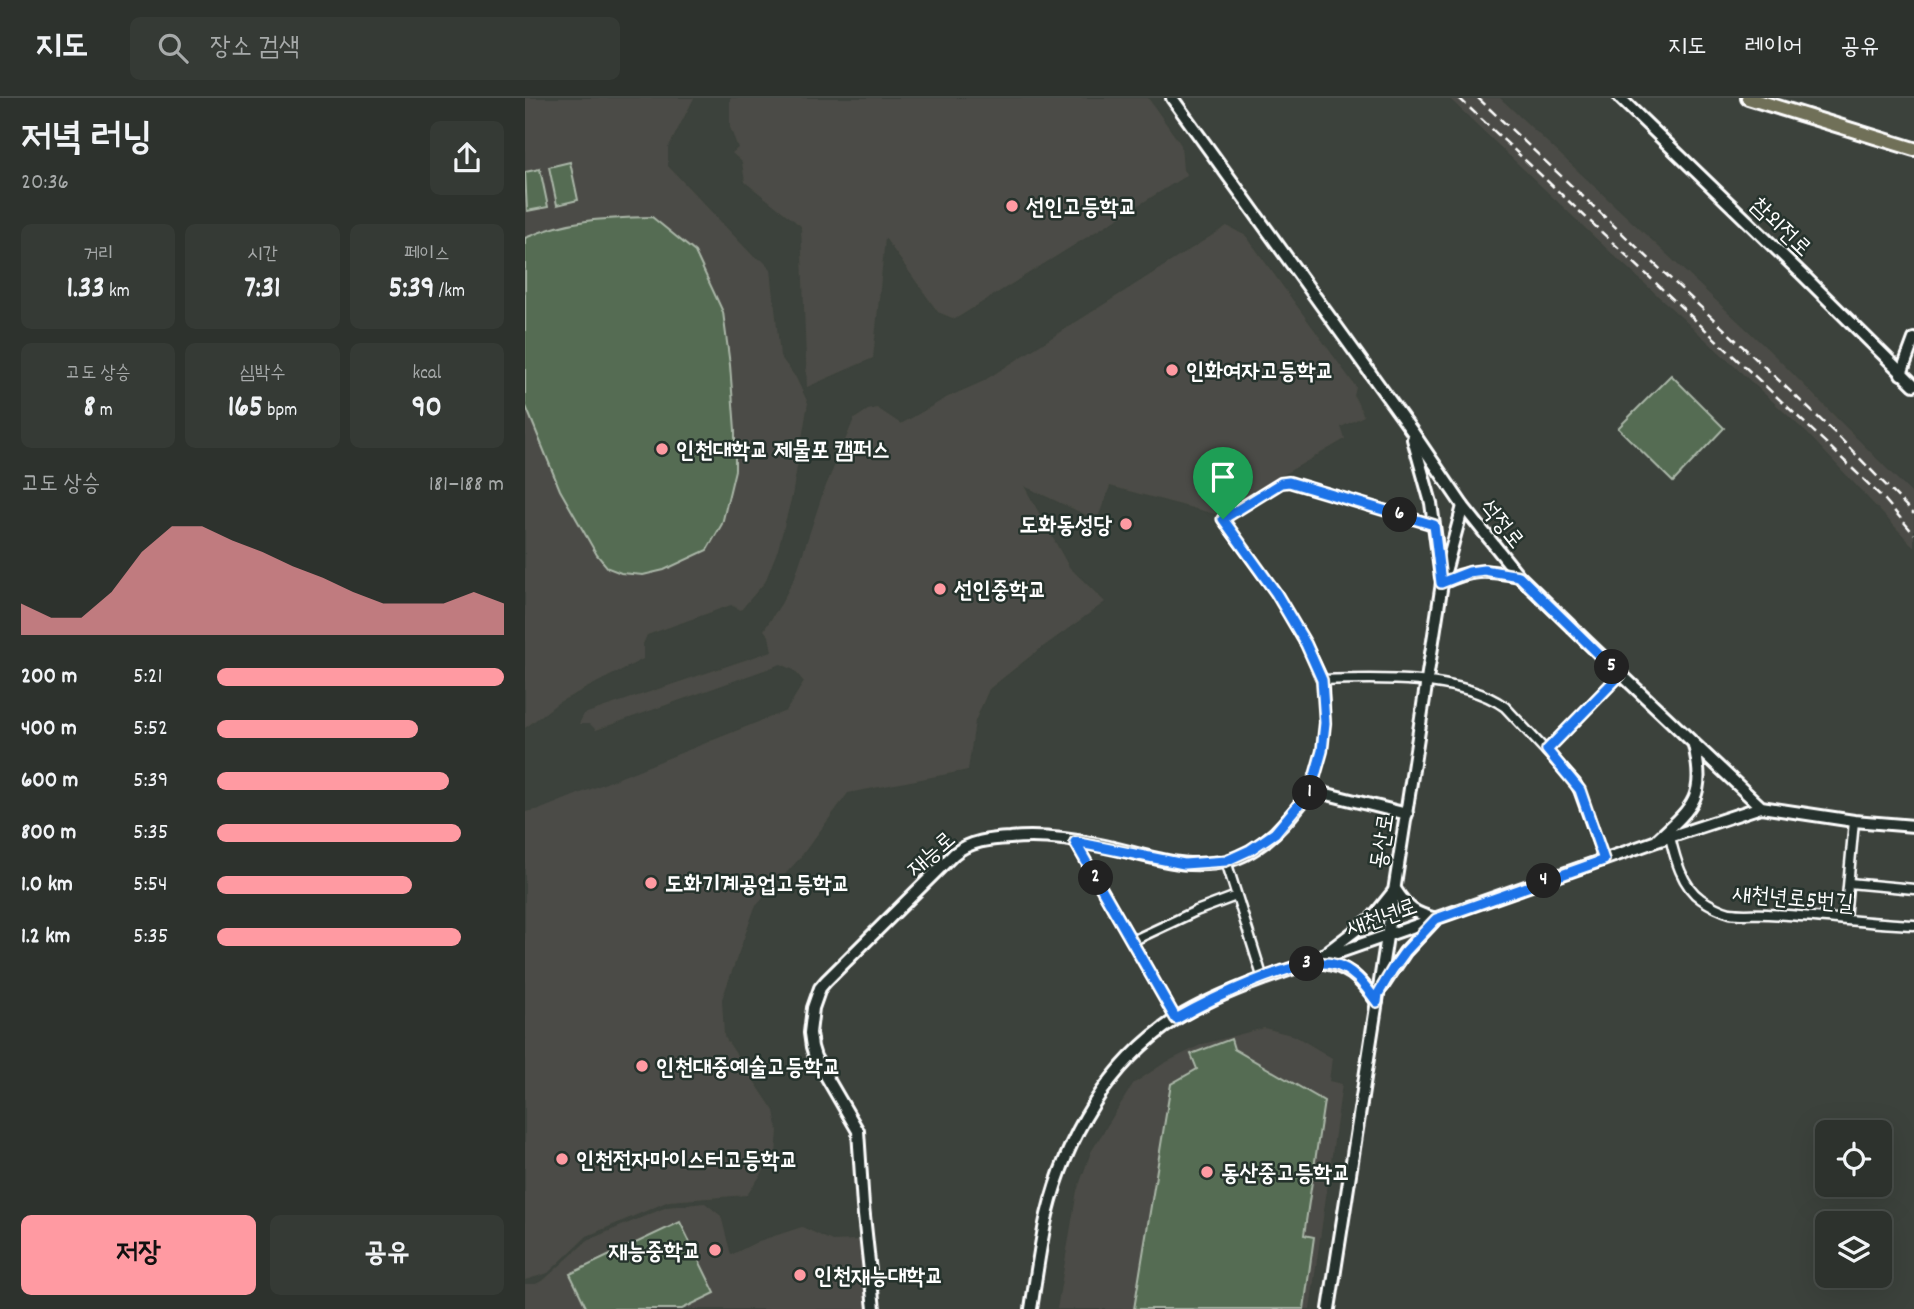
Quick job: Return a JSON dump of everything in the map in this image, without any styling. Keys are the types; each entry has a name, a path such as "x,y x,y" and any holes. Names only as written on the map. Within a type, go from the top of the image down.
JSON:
{"main road":[{"name":"석정로","path":"1172,98 1463,506 1519,576 1761,807"},
{"name":"참외전로","path":"1619,98 1804,275 1914,386"},
{"path":"1748,98 1914,149"},
{"path":"1901,374 1914,339"},
{"path":"1409,428 1431,503 1441,583 1469,572 1484,570 1519,576"},
{"name":"동산로","path":"1329,1309 1441,583 1463,506"},
{"path":"1654,842 1682,817 1697,792 1700,782 1699,767 1693,743"},
{"path":"1311,790 1407,814"},
{"name":"재능로","path":"874,1309 858,1131 815,1057 812,1047 811,1018 820,988 964,847 985,841 1022,837 1075,842 1184,864 1226,861 1250,850 1275,833 1311,790"},
{"path":"1761,807 1854,821 1914,826"},
{"name":"새천년로","path":"1031,1309 1047,1214 1074,1137 1086,1115 1118,1072 1176,1019 1206,1002 1262,979 1761,807"},
{"path":"1395,890 1405,905 1415,913 1436,919 1405,952 1378,998 1352,973 1335,964 1314,962 1373,917 1395,890"}],"street":[{"path":"1311,790 1322,751 1325,723 1322,680 1306,644 1276,593 1223,519 1281,483 1289,482 1434,525"},
{"path":"1547,750 1620,675"},
{"path":"1322,680 1365,678 1427,682 1469,690 1497,701 1547,750 1580,790 1604,860"},
{"path":"1845,919 1854,821"},
{"name":"새천년로5번길","path":"1670,837 1682,875 1698,897 1717,909 1732,913 1845,919 1882,925 1914,925"},
{"path":"1075,842 1176,1019"},
{"path":"1226,861 1262,979"},
{"path":"1849,883 1914,889"},
{"path":"1132,941 1196,911 1236,896"}],"shaded area":[{"name":"인천대학교 제물포 캠퍼스","path":"525,98 694,98 668,148 668,166 754,257 762,260 771,269 780,356 796,378 808,403 792,496 778,549 765,582 741,610 731,605 647,635 643,644 643,659 559,702 525,728"},
{"path":"730,98 1148,98 1181,145 1183,170 1187,175 955,319 938,312 885,238 873,358 807,387 801,226 745,182 742,162 732,153 738,148 730,127"},
{"path":"1449,98 1500,98 1775,356 1914,496 1914,547 1808,434 1605,247"},
{"path":"1227,226 1246,236 1356,387 1354,396 1364,416 1341,427 1345,439 1215,514 1110,486 1097,520 1024,486 1069,567 1105,602 989,689 975,721 968,770 848,793 799,859 755,907 722,999 724,1036 774,1111 778,1131 776,1153 747,1195 669,1201 587,1236 548,1273 525,1280 525,812 541,809 786,711 804,682 794,670 781,664 596,730 590,724 579,724 584,714 772,651 769,636 764,630 795,577 823,493 854,419 877,408 901,424 948,397 982,382"},
{"name":"동산중고등학교","path":"1264,1028 1295,1036 1332,1058 1329,1081 1342,1084 1310,1309 1057,1309 1077,1191 1091,1152 1133,1084 1163,1064 1203,1044"},
{"path":"705,1203 721,1216 731,1255 759,1241 802,1227 832,1241 859,1240 868,1309 525,1309 525,1284 536,1284 545,1279 588,1240 667,1207"}],"green space":[{"path":"570,162 578,200 557,205 549,167"},
{"path":"540,169 548,207 527,211 525,172"},
{"path":"652,217 695,252 723,312 735,430 735,470 722,524 707,550 664,570 643,575 621,573 608,568 597,555 560,490 525,404 525,238 572,223"},
{"path":"1671,375 1724,428 1673,482 1618,428"},
{"name":"동산중고등학교","path":"1231,1039 1234,1049 1324,1101 1304,1235 1314,1237 1304,1309 1134,1309 1171,1084 1197,1069 1191,1054"},
{"path":"680,1222 715,1293 682,1309 587,1309 570,1274"}],"railway":[{"path":"1459,98 1827,444 1885,500 1914,534"},
{"path":"1478,98 1837,435 1914,514"}],"place":[{"name":"선인고등학교","path":"1012,206"},
{"name":"인화여자고등학교","path":"1172,370"},
{"name":"인천대학교 제물포 캠퍼스","path":"662,449"},
{"name":"도화동성당","path":"1126,524"},
{"name":"선인중학교","path":"940,589"},
{"name":"도화기계공업고등학교","path":"651,883"},
{"name":"인천대중예술고등학교","path":"642,1066"},
{"name":"인천전자마이스터고등학교","path":"562,1159"},
{"name":"동산중고등학교","path":"1207,1172"},
{"name":"재능중학교","path":"715,1250"},
{"name":"인천재능대학교","path":"800,1275"}],"route":[{"path":"1289,482 1434,525 1441,583 1469,572 1484,570 1519,576 1620,675 1547,750 1580,790 1604,860 1436,919 1392,970 1378,994 1377,1002 1352,973 1335,964 1314,962 1236,989 1176,1019 1075,842 1184,864 1226,861 1238,857 1285,824 1311,790 1318,772 1325,723 1322,680 1306,644 1276,593 1223,519 1281,483 1289,482"}]}
